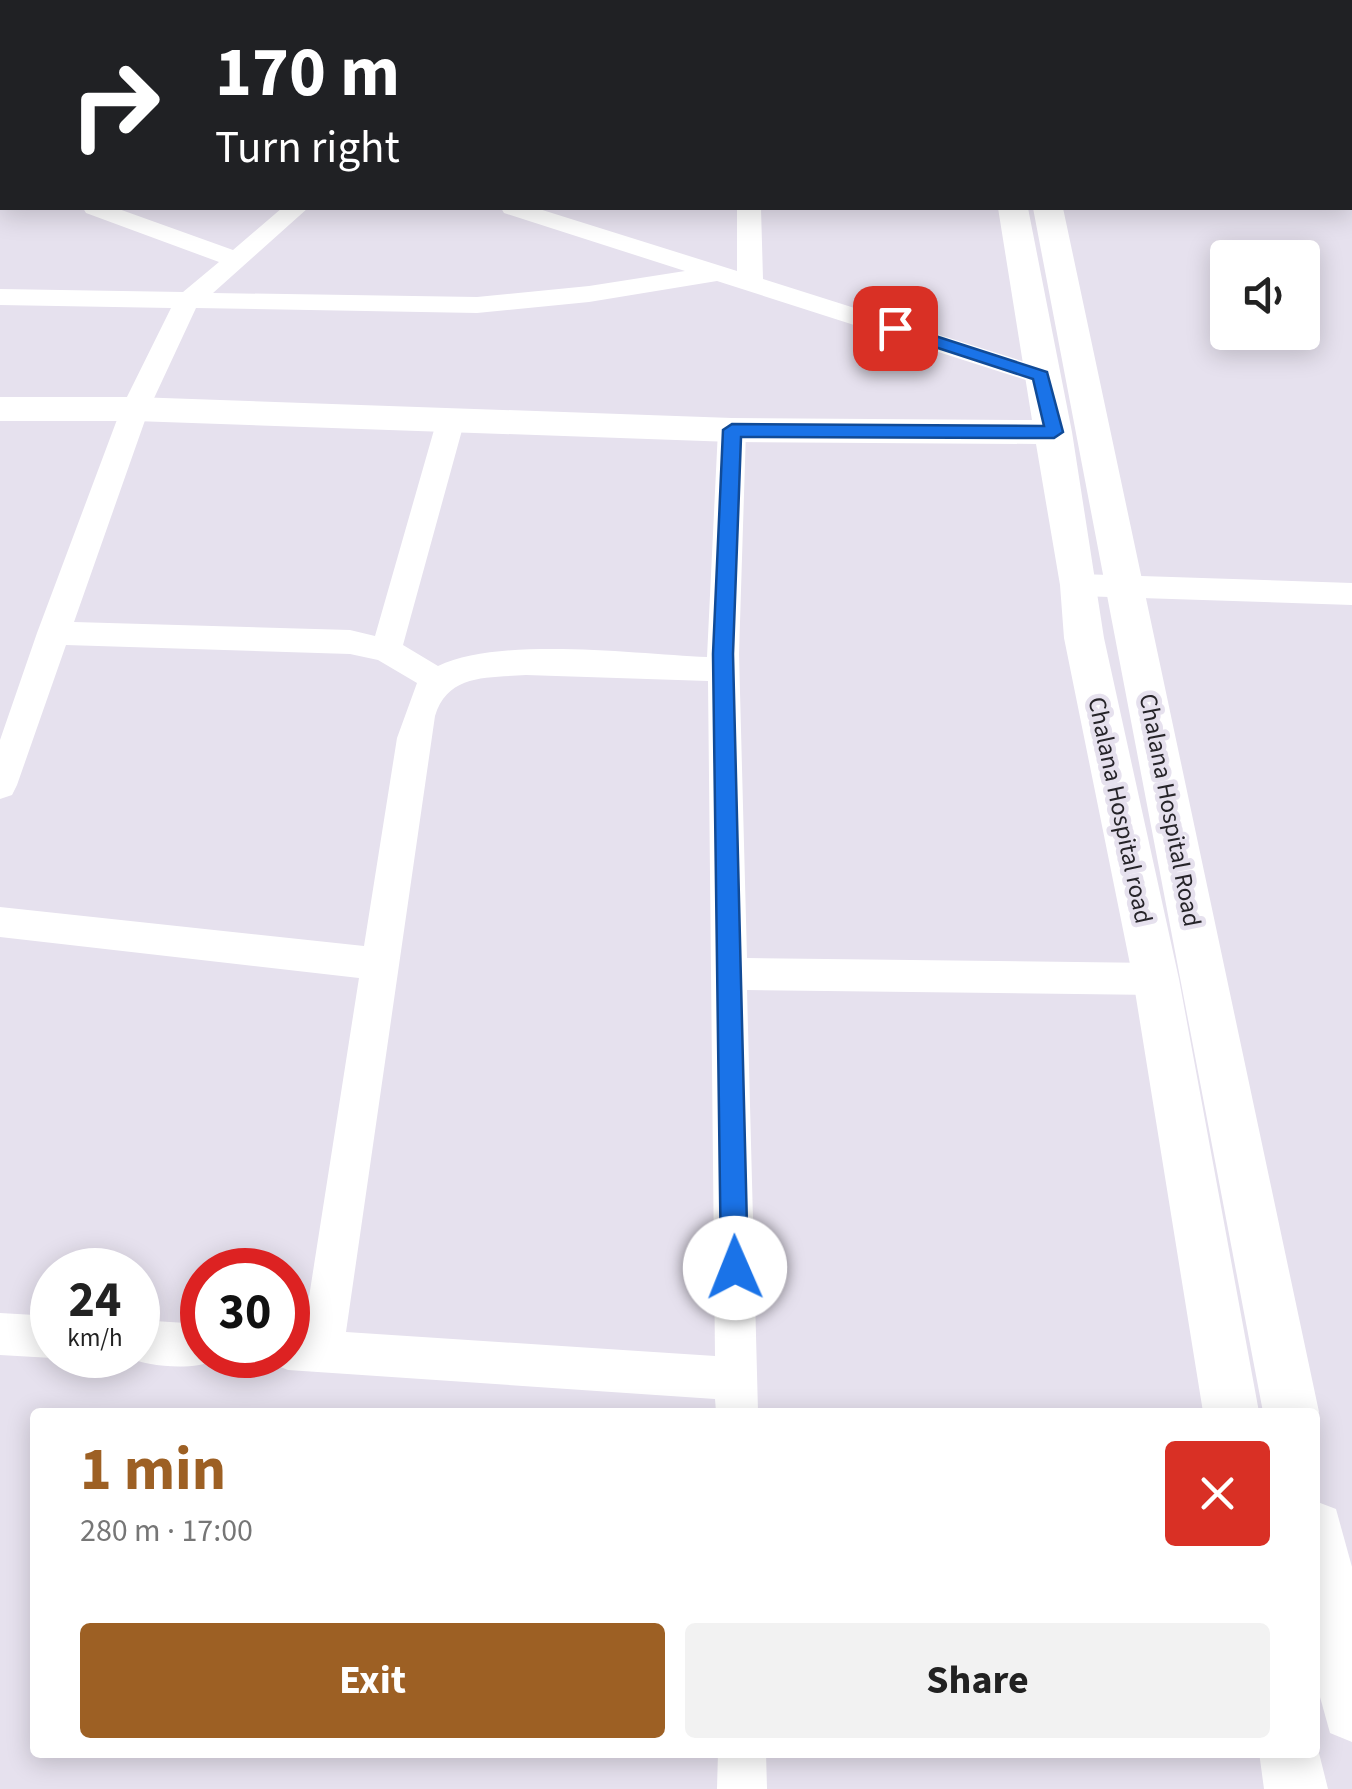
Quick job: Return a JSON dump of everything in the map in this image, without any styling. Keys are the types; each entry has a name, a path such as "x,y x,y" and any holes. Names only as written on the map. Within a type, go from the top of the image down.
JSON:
{"street":[{"path":"100,210 235,260"},
{"path":"0,785 135,409 173,324 188,301 294,210"},
{"path":"749,210 750,280"},
{"name":"Chalana Hospital road","path":"1013,210 1080,585 1084,638 1156,979 1230,1408"},
{"name":"Chalana Hospital Road","path":"1048,210 1290,1408"},
{"path":"543,212 1041,376"},
{"path":"0,297 477,305 589,294 722,273"},
{"path":"0,409 135,409 732,430 1054,432"},
{"path":"386,650 450,423"},
{"path":"310,1351 737,1396 724,670 732,430"},
{"path":"1080,585 1352,594"},
{"path":"52,633 350,642 386,650 437,680"},
{"path":"310,1324 380,964 412,738 423,704 437,680 468,666 510,662 724,670"},
{"path":"0,922 380,964"},
{"path":"729,974 1156,979"},
{"path":"0,1334 30,1336"},
{"path":"1320,1554 1352,1711"},
{"path":"742,1758 742,1789"},
{"path":"1291,1758 1296,1789"}],"route":[{"path":"735,1268 723,654 732,430 1054,432 1041,376 895,328"}]}
